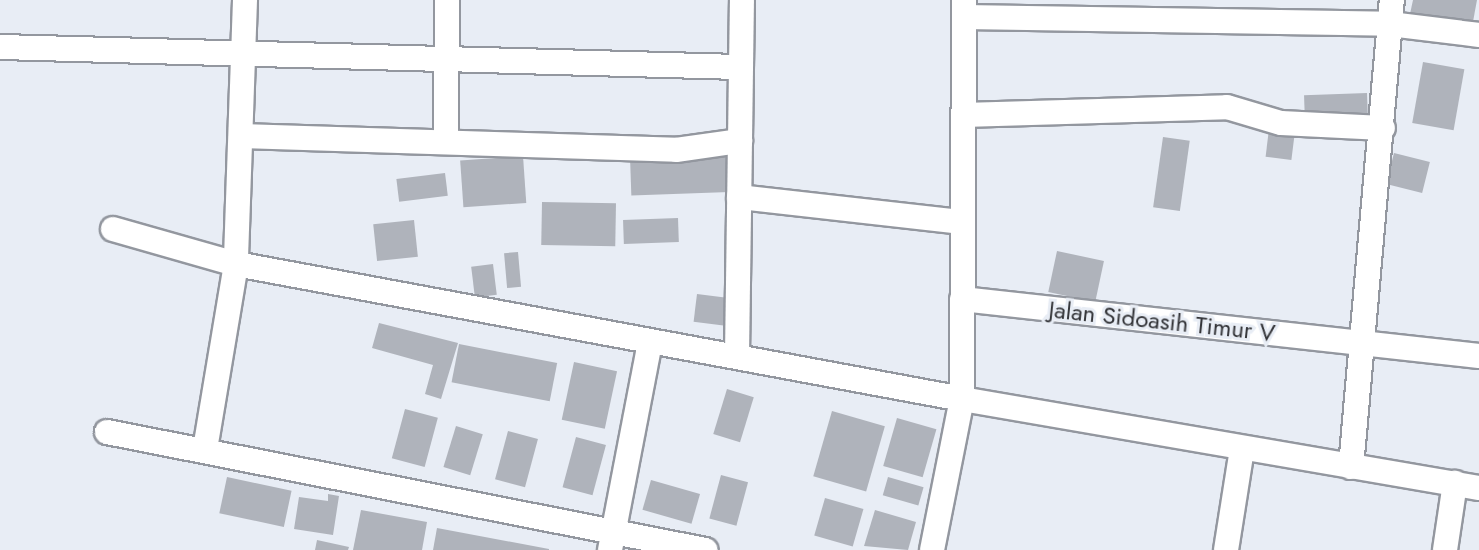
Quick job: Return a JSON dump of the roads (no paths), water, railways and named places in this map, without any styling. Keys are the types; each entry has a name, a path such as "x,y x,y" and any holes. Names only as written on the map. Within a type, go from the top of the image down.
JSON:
{"street":[{"path":"205,450 236,264 245,0"},
{"path":"446,142 447,0"},
{"path":"737,356 742,0"},
{"path":"1351,466 1383,128 1392,0"},
{"path":"932,550 962,399 964,8 1209,9 1390,24 1479,35"},
{"path":"0,47 741,67"},
{"path":"963,115 1227,107 1281,123 1383,128"},
{"path":"241,136 676,150 741,141"},
{"path":"739,197 962,222"},
{"path":"113,229 236,264 962,399 1479,488"},
{"name":"Jalan Sidoasih Timur V","path":"962,299 1479,356"},
{"path":"612,541 650,342"},
{"path":"107,432 205,450 612,541 705,550"},
{"path":"1226,550 1242,449"},
{"path":"1445,550 1455,483"}]}
